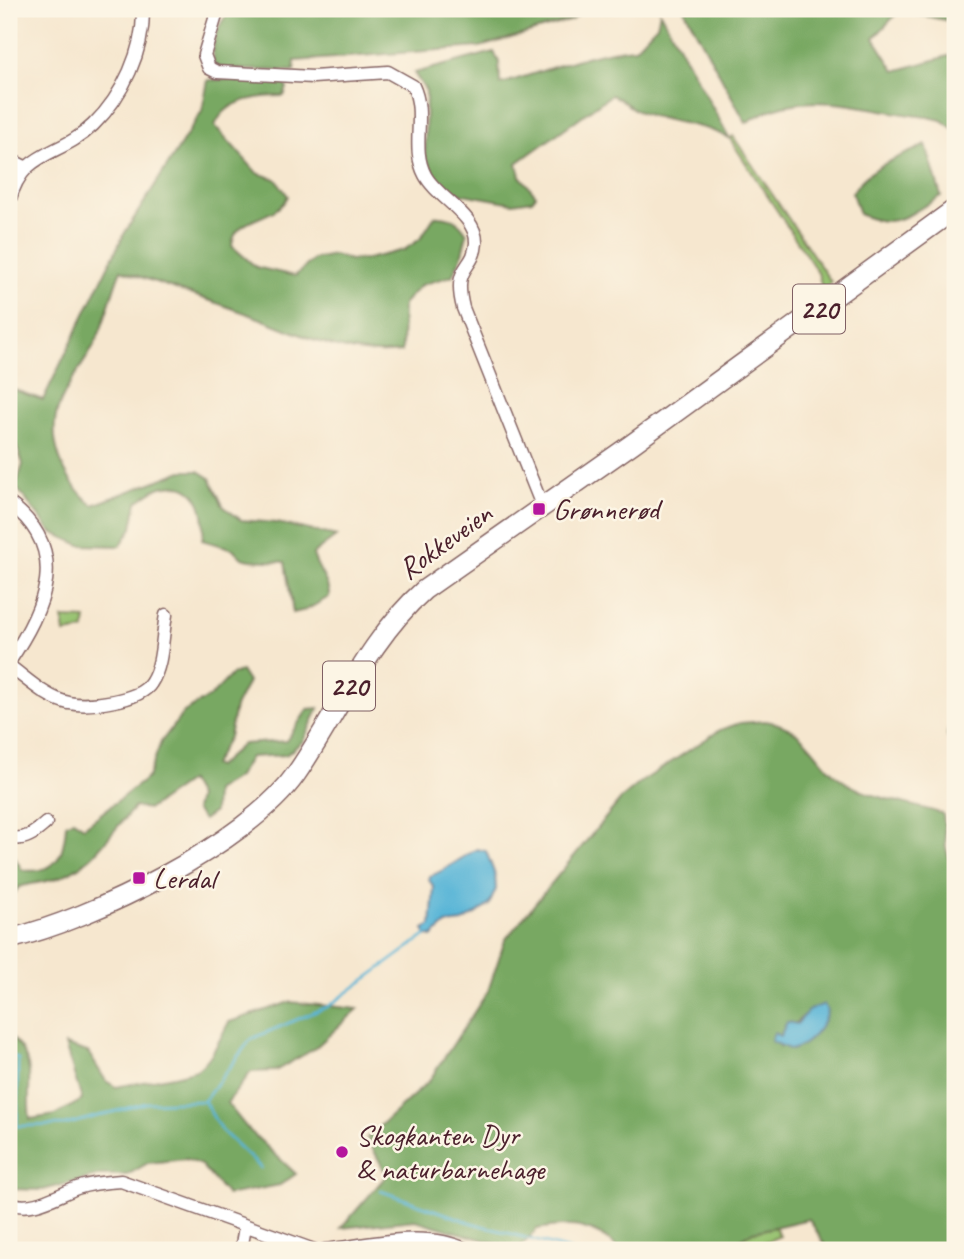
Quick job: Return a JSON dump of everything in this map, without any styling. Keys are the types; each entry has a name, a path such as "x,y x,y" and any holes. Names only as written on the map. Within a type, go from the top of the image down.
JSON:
{"main road":[{"name":"Rokkeveien","path":"9,939 54,926 115,899 198,855 253,820 295,775 394,619 424,590 543,508 955,209"}],"street":[{"path":"9,202 14,183 25,167 93,125 115,96 139,52 143,9"},
{"path":"218,9 204,55 209,68 217,72 313,78 388,72 413,86 420,109 417,147 420,165 429,183 472,226 476,243 459,277 463,308 543,508"},
{"path":"9,159 25,167"},
{"path":"9,503 29,519 42,539 48,577 36,619 9,664 50,695 69,703 99,702 141,693 150,684 156,671 166,615"},
{"path":"9,838 19,840 33,834 46,823"},
{"path":"9,1203 19,1207 31,1205 96,1182 121,1181 314,1250"},
{"path":"241,1250 245,1227"},
{"path":"325,1250 418,1240 437,1240 467,1250"}],"green space":[{"path":"233,9 585,9 572,20 480,47 295,61 294,71 222,69 214,64 216,34"},
{"path":"684,9 955,9 955,22 899,11 874,38 895,71 955,54 955,130 941,120 928,117 812,102 767,111 746,123"},
{"path":"660,12 730,139 708,129 640,112 611,95 517,163 520,176 536,195 532,200 513,203 452,192 437,179 425,156 426,91 414,73 494,52 499,62 500,84 601,53 635,48 657,25"},
{"path":"208,80 282,81 287,88 284,96 254,98 235,105 226,110 215,126 257,173 276,179 288,196 274,211 240,228 234,236 232,246 256,267 295,276 314,259 334,255 350,260 367,259 404,250 420,239 435,216 446,217 458,222 467,234 461,258 452,276 421,285 403,304 402,352 381,353 361,352 323,343 121,270 96,341 61,401 56,415 56,444 73,484 93,505 182,471 199,471 210,478 223,506 241,520 277,523 337,536 313,554 329,597 306,610 293,613 285,562 242,558 233,549 202,540 203,518 198,499 184,487 161,487 137,502 132,528 120,546 80,545 51,532 16,487 23,464 10,429 9,388 43,400 124,234 202,111"},
{"path":"733,136 831,282 823,291 818,273 730,139"},
{"path":"926,145 941,196 911,214 893,221 872,219 859,214 852,193 858,184 885,164"},
{"path":"63,618 86,619 84,630 65,633"},
{"path":"241,671 248,682 235,707 229,737 213,765 217,767 243,744 286,741 308,709 319,708 303,741 286,755 250,757 238,777 215,791 214,812 203,820 195,810 198,797 189,781 149,809 135,807 85,862 57,878 19,887 9,901 9,853 14,856 22,870 34,871 51,866 63,845 66,824 73,820 84,827 148,777 161,742 184,712 211,696 231,675"},
{"path":"955,712 955,756 947,734"},
{"path":"765,721 793,730 845,782 880,797 943,814 946,848 955,878 955,1250 828,1250 809,1219 753,1232 731,1245 695,1249 682,1242 668,1250 620,1250 591,1230 571,1226 537,1229 518,1250 415,1220 341,1228 387,1175 367,1138 429,1081 488,991 505,940 621,799 641,782 720,730 740,723","holes":["824,1005 780,1047 780,1036 806,1014"]},
{"path":"290,1002 358,1009 314,1049 275,1071 251,1072 227,1103 247,1128 296,1174 280,1185 227,1195 201,1165 186,1159 148,1163 127,1175 101,1175 43,1190 9,1189 9,1035 19,1045 28,1065 30,1119 55,1115 82,1100 65,1045 88,1052 106,1081 116,1087 160,1079 198,1069 212,1053 229,1022"},
{"path":"775,1227 780,1236 746,1250 668,1250 683,1242 731,1245 753,1232"}],"water":[{"path":"477,849 486,851 495,875 496,889 489,905 463,922 446,924 432,937 426,935 424,929 431,925 434,887 429,880 430,876"},
{"path":"824,1004 827,1011 822,1024 803,1044 791,1050 771,1041 774,1033 780,1036 787,1022 797,1024 809,1010"}],"waterway":[{"path":"204,1101 251,1039 329,1006 426,935"},
{"path":"9,1055 18,1059 17,1126 65,1125 146,1103 204,1101 221,1130 261,1168"},
{"path":"381,1191 472,1223 570,1250"}],"place":[{"name":"Grønnerød","path":"539,509"},
{"name":"Lerdal","path":"139,878"},
{"name":"Skogkanten Dyr & naturbarnehage","path":"342,1152"}]}
